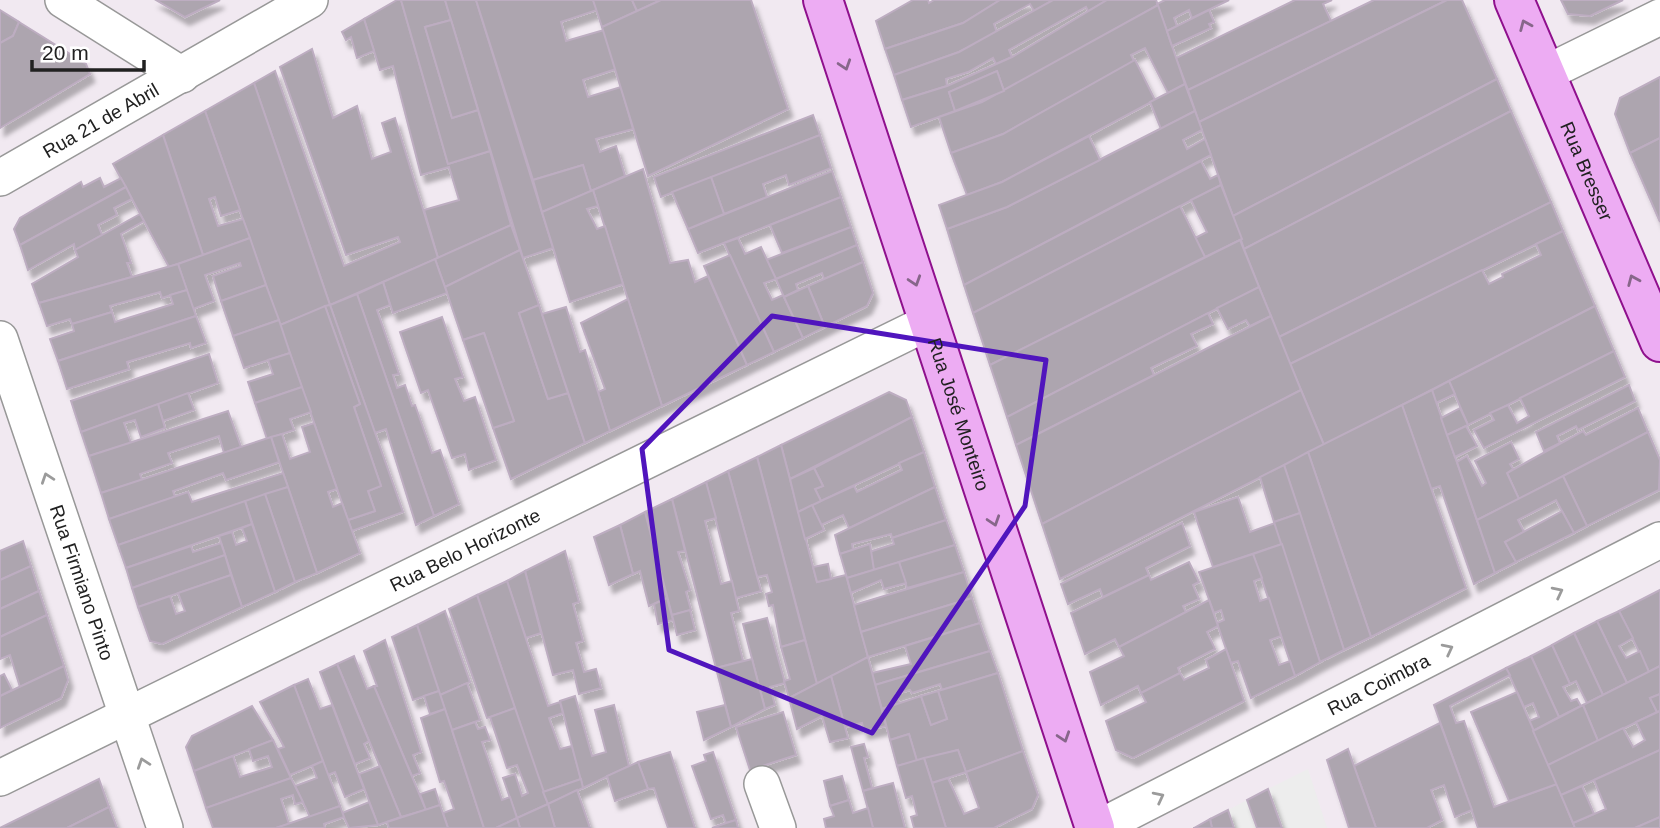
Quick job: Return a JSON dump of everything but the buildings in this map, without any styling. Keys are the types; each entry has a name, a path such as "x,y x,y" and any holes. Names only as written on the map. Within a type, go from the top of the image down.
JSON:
{"main road":[{"name":"Rua José Monteiro","path":"823,0 1096,828"},
{"name":"Rua Bresser","path":"1514,0 1660,342"}],"street":[{"path":"62,0 182,75"},
{"name":"Rua 21 de Abril","path":"0,178 310,0"},
{"path":"1546,73 1660,17"},
{"name":"Rua Belo Horizonte","path":"0,778 929,322"},
{"name":"Rua Firmiano Pinto","path":"0,339 165,828"},
{"name":"Rua Coimbra","path":"1096,828 1660,540"},
{"path":"762,784 779,828"}],"highlighted area":[{"path":"772,316 1046,360 1025,506 872,733 669,650 642,449"}],"shaded area":[{"path":"1308,769 1327,828 1282,828 1268,789"},
{"path":"1247,800 1257,828 1234,828 1228,810"}]}
